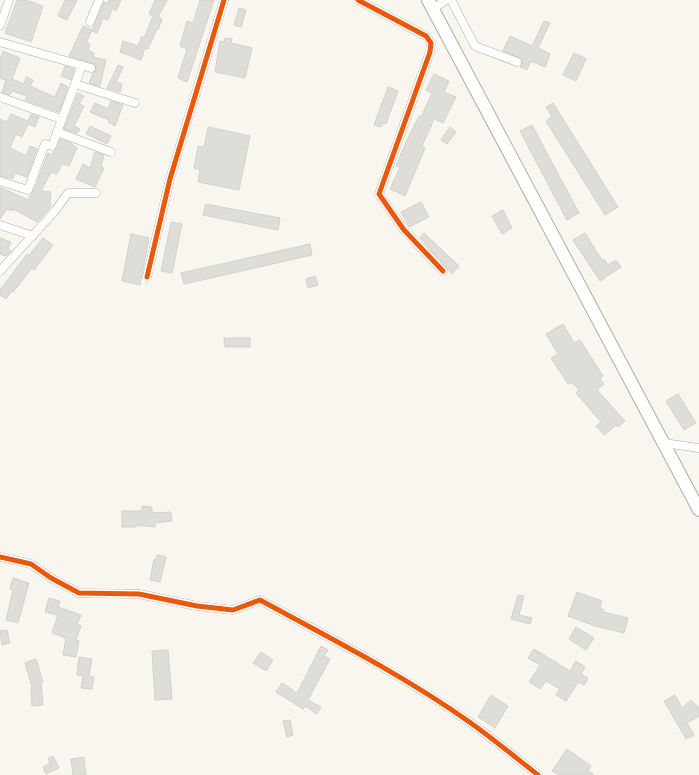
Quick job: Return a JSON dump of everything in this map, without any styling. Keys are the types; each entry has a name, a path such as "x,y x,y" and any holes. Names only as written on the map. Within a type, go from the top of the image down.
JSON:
{"main road":[{"path":"431,4 699,510"}],"street":[{"path":"0,26 9,0"},
{"path":"90,22 99,0"},
{"path":"147,278 170,179 224,0"},
{"path":"358,0 426,36 431,43 430,52 379,194 404,230 443,271"},
{"path":"431,4 446,0"},
{"path":"451,0 475,46 517,62"},
{"path":"0,42 91,68"},
{"path":"0,182 28,190 45,144 52,146 82,66"},
{"path":"75,84 135,103"},
{"path":"0,97 61,119"},
{"path":"57,132 111,152"},
{"path":"0,271 55,211 68,193 96,193"},
{"path":"0,225 33,236"},
{"path":"664,443 699,448"},
{"path":"0,557 30,564 79,593 139,594 197,606 233,610 260,600 329,637 423,692 469,722 538,775"}],"building":[{"path":"17,0 26,0 43,6 31,42 5,33"},
{"path":"65,0 77,0 67,20 58,16"},
{"path":"109,0 121,0 116,11 112,9 108,20 103,18 97,33 92,31 104,2 108,3"},
{"path":"155,0 167,0 158,17 162,19 158,30 148,49 145,48 141,60 120,52 123,41 138,46 142,36 144,38 153,16 149,14"},
{"path":"200,0 214,0 187,82 178,78 187,49 180,46 187,21 193,23"},
{"path":"239,8 246,10 241,27 234,25"},
{"path":"544,21 550,23 538,48 550,54 545,67 531,61 527,70 520,67 522,64 521,58 503,51 510,36 532,46"},
{"path":"83,26 92,30 86,43 90,44 88,50 94,53 93,57 106,60 100,86 89,83 96,70 95,64 69,56"},
{"path":"225,38 232,39 231,43 252,48 245,78 215,72 220,41 224,42"},
{"path":"3,51 20,58 12,79 24,84 26,77 33,80 30,86 55,97 61,83 68,87 59,112 25,100 27,96 12,91 10,95 2,92 6,80 0,78 0,59"},
{"path":"574,53 586,59 576,81 563,75"},
{"path":"118,65 123,67 116,82 122,84 120,92 107,88"},
{"path":"65,66 74,69 71,80 61,76"},
{"path":"434,74 449,81 444,92 456,97 443,123 434,119 422,146 425,148 405,196 390,189 400,167 396,166 407,140 419,116 421,117 432,93 426,90"},
{"path":"388,87 398,91 386,124 383,123 381,127 374,125"},
{"path":"78,93 84,96 79,104 84,106 74,126 80,129 77,133 64,129"},
{"path":"111,101 123,105 115,126 108,122 109,120 90,112 95,103 108,109"},
{"path":"553,103 618,207 605,215 546,121 552,117 546,107"},
{"path":"11,114 28,121 31,114 39,117 35,127 28,124 22,137 16,134 10,148 26,156 30,146 37,149 27,177 15,173 13,178 0,176 0,119 7,122"},
{"path":"532,125 579,213 567,220 520,131"},
{"path":"90,126 111,136 107,144 86,134"},
{"path":"208,127 250,136 239,190 198,182 200,170 194,168 198,146 204,147"},
{"path":"450,127 456,132 447,144 441,140"},
{"path":"60,139 71,143 77,148 69,166 62,164 57,174 51,172 41,191 51,192 49,209 37,222 13,209 12,211 7,209 0,219 0,187 28,200 38,182 48,153 52,155"},
{"path":"95,152 104,155 101,166 104,168 95,187 76,179 83,164 90,168"},
{"path":"421,202 429,217 409,227 401,212"},
{"path":"206,204 280,218 278,230 203,215"},
{"path":"503,210 512,228 502,234 492,216"},
{"path":"171,222 182,224 172,273 161,271"},
{"path":"424,233 459,266 452,274 420,238"},
{"path":"585,233 602,260 604,259 608,265 616,260 621,267 600,281 573,240"},
{"path":"131,234 149,238 140,285 122,281"},
{"path":"0,238 11,242 8,249 11,251 6,256 0,254"},
{"path":"43,238 53,245 34,270 32,268 6,299 0,295 0,290 27,254 29,255"},
{"path":"310,244 312,255 184,284 181,273"},
{"path":"315,276 318,285 308,288 306,279"},
{"path":"563,324 574,343 580,340 603,376 600,379 604,384 597,390 625,421 618,427 616,425 604,435 596,426 601,422 576,393 579,390 572,382 568,384 551,358 558,354 546,334"},
{"path":"224,338 250,338 250,347 225,347"},
{"path":"678,394 696,423 684,430 666,401"},
{"path":"142,506 152,507 152,513 171,512 172,521 155,523 155,527 136,525 136,527 122,527 122,511 142,511"},
{"path":"157,555 166,557 160,582 150,580 154,559 157,559"},
{"path":"13,578 29,583 18,623 6,620 13,590 10,589"},
{"path":"577,592 602,601 600,608 604,610 603,612 628,618 624,633 595,626 568,616"},
{"path":"518,595 524,596 519,615 532,618 530,624 511,619"},
{"path":"49,598 60,601 58,607 81,615 77,624 81,626 76,640 79,641 76,657 63,655 66,638 52,633 58,615 45,612"},
{"path":"576,627 594,638 586,650 569,639"},
{"path":"7,630 10,643 2,645 0,631"},
{"path":"321,646 328,650 324,656 330,659 308,700 321,707 317,714 305,706 303,709 276,692 282,683 297,693"},
{"path":"534,649 570,671 576,661 585,667 581,674 588,678 584,685 578,682 566,701 556,695 560,689 546,681 540,689 529,682 540,665 528,658"},
{"path":"168,650 172,699 155,700 152,651"},
{"path":"261,652 273,660 266,671 253,663"},
{"path":"79,657 92,659 89,676 94,677 92,689 81,688 83,676 77,675"},
{"path":"36,659 43,682 41,682 43,705 32,706 32,687 25,663"},
{"path":"491,695 508,706 495,728 478,717"},
{"path":"675,695 682,708 691,700 699,708 699,716 687,723 694,735 686,739 664,701"},
{"path":"290,720 293,735 287,737 283,721"},
{"path":"567,749 591,766 588,770 594,775 559,775 552,771"},
{"path":"53,756 59,768 46,774 43,767 50,763 48,758"},
{"path":"84,757 86,775 73,775 71,759"}],"cycle path":[{"path":"147,277 170,179 224,0"},
{"path":"358,0 426,36 431,43 430,52 379,194 404,230 443,271"},
{"path":"0,557 31,564 51,578 79,593 139,594 197,606 233,610 260,600 418,688 477,727 538,775"}]}
